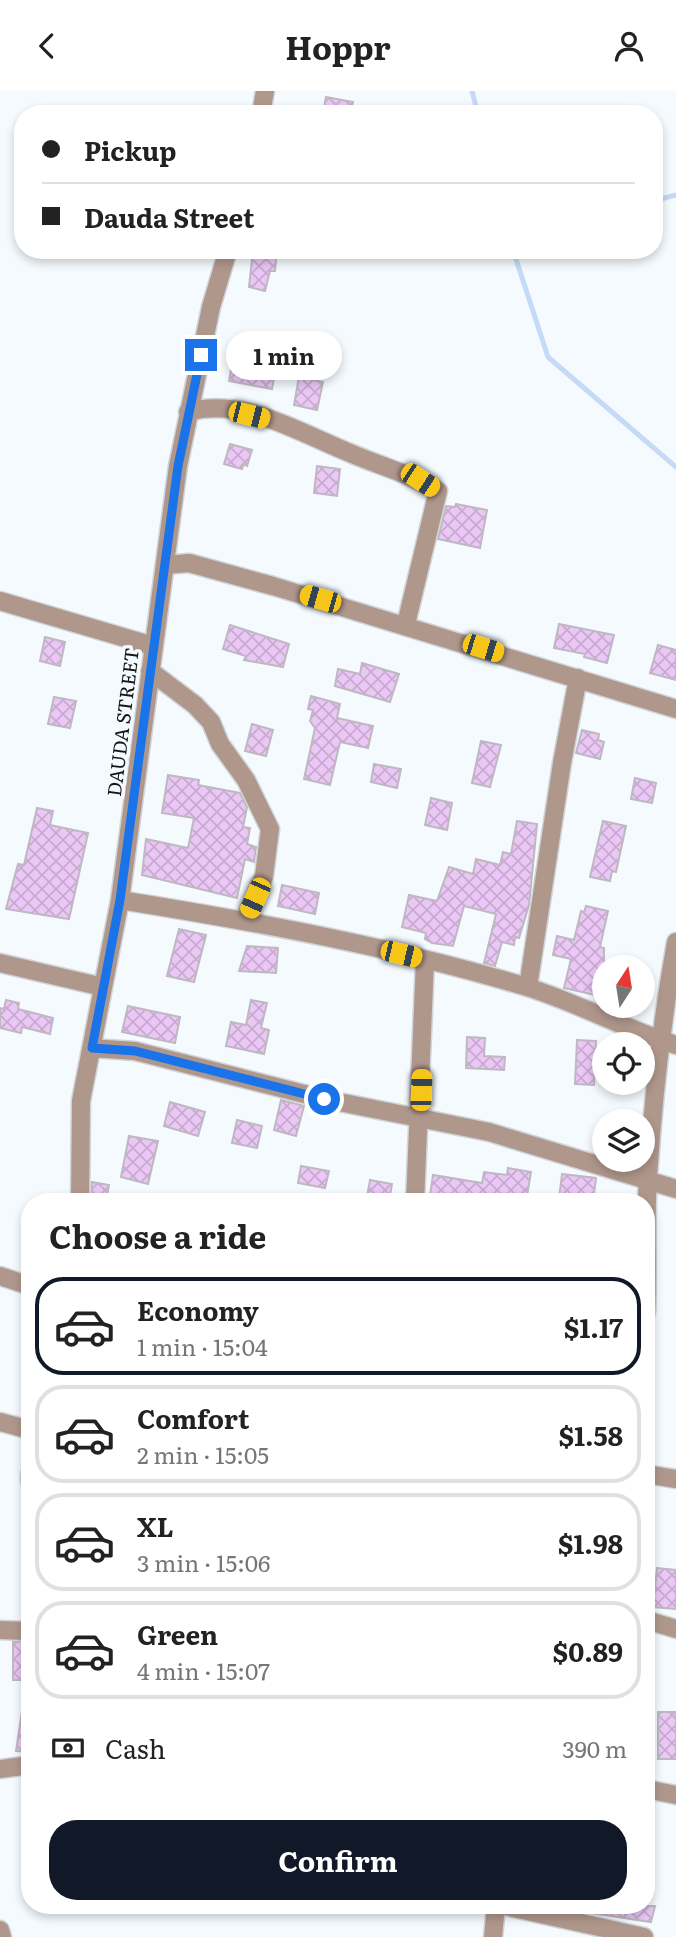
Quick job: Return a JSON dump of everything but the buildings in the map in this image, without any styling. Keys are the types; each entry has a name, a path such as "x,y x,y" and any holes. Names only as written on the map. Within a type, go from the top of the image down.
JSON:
{"street":[{"name":"DAUDA STREET","path":"79,1193 81,1101 120,900 152,646 188,412 226,259"},
{"path":"188,412 211,405 269,419 307,432 348,452 420,480 438,491 406,624"},
{"path":"165,565 189,563 406,624 676,709"},
{"path":"0,601 152,646"},
{"path":"150,671 179,691 211,722 220,744 246,780 270,829 264,876 245,920"},
{"path":"528,988 562,763 578,678"},
{"path":"120,900 245,920 425,960 528,988 676,1045"},
{"path":"648,1193 659,1039 676,942"},
{"path":"416,1193 425,960"},
{"path":"0,963 103,987"},
{"path":"92,1048 135,1051 324,1099 420,1117 562,1152 676,1189"},
{"path":"0,1276 21,1283"},
{"path":"0,1422 21,1428"},
{"path":"655,1476 676,1479"},
{"path":"655,1623 676,1629"},
{"path":"0,1630 21,1626"},
{"path":"0,1769 21,1766"},
{"path":"655,1791 676,1795"},
{"path":"493,1937 495,1914"},
{"path":"541,1914 644,1937"},
{"path":"0,1930 2,1937"}],"waterway":[{"path":"472,91 476,105"},
{"path":"663,199 676,195"},
{"path":"516,259 548,357 676,467"}],"route":[{"path":"201,355 178,466 120,900 92,1048 135,1051 324,1099"}]}
